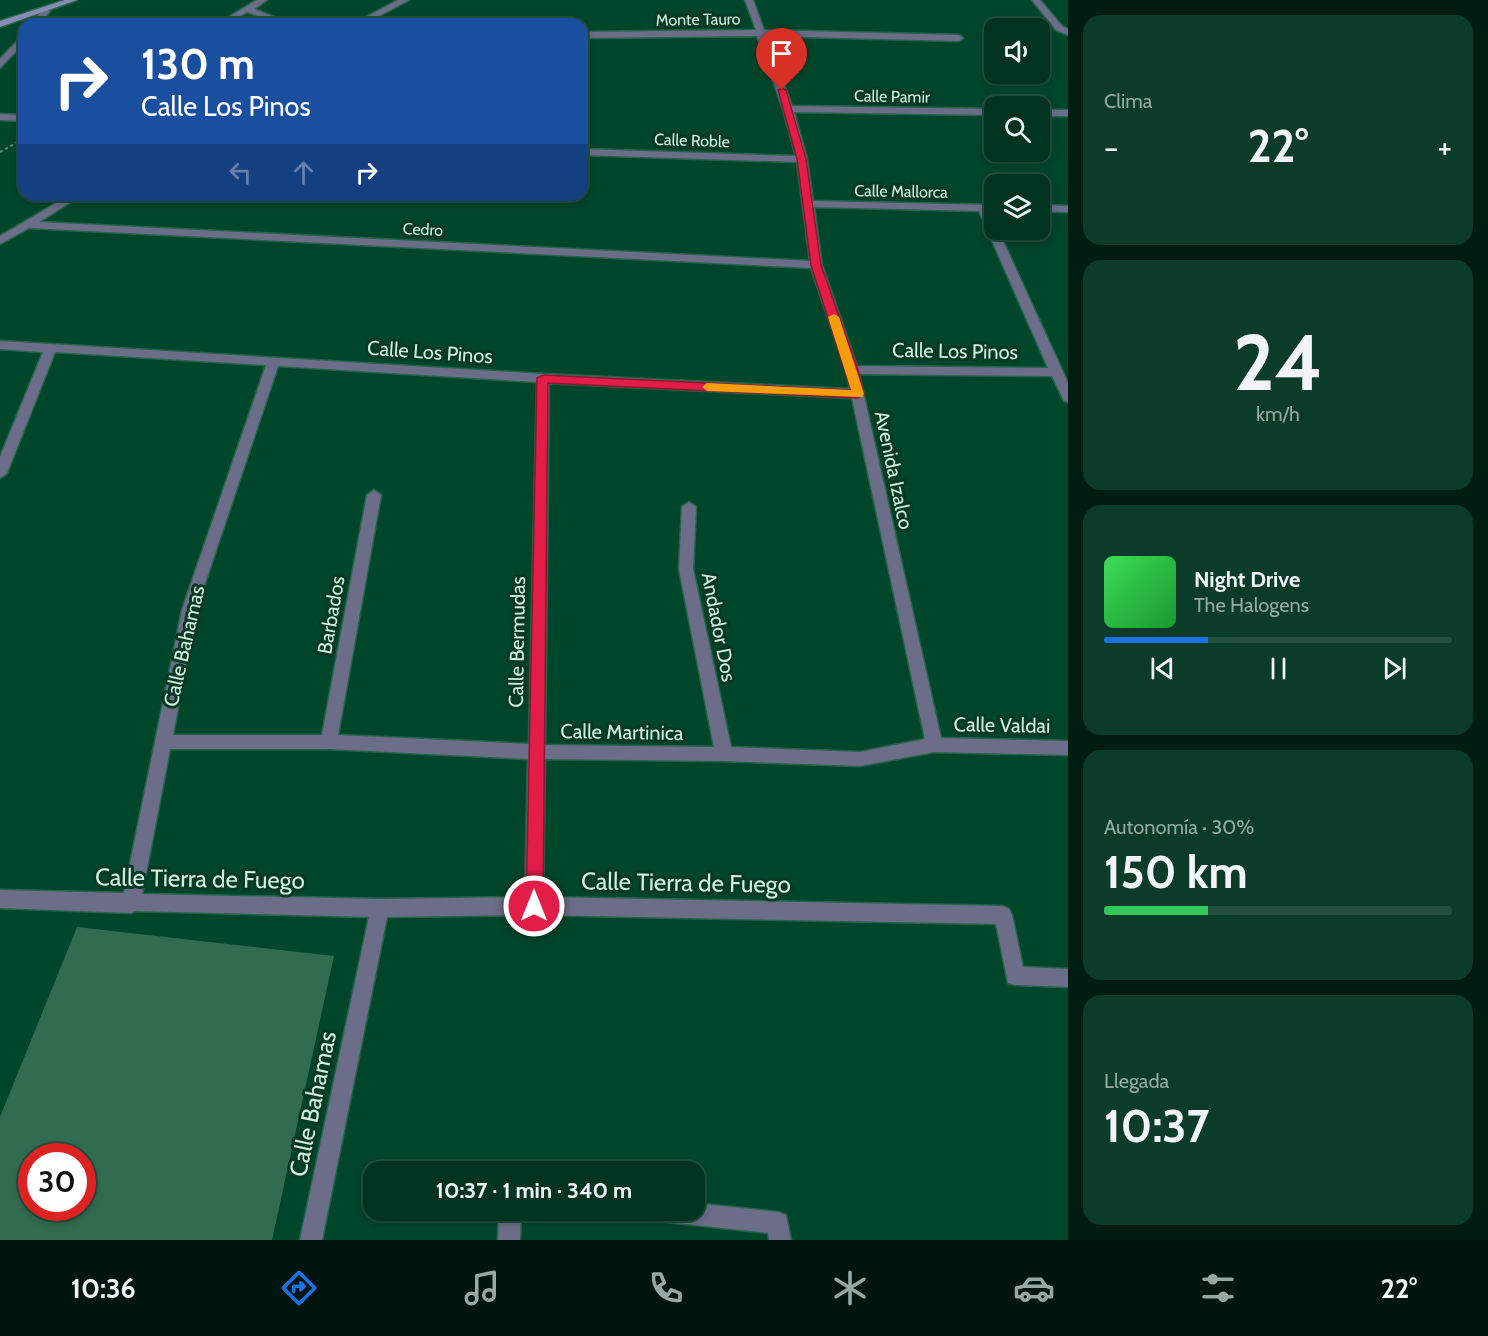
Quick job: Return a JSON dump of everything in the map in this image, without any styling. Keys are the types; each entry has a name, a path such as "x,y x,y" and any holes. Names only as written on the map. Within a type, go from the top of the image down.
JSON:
{"main road":[{"path":"21,18 73,0"},
{"path":"0,24 18,19"}],"street":[{"path":"231,18 263,0"},
{"path":"369,18 405,0"},
{"name":"Avenida Izalco","path":"749,0 788,109 802,159 816,265 858,394 934,745"},
{"path":"1036,0 1059,28 1068,32"},
{"path":"246,9 271,18"},
{"path":"40,18 46,11"},
{"name":"Monte Tauro","path":"588,35 762,33 959,38"},
{"path":"0,65 18,44"},
{"name":"Calle Pamir","path":"788,109 984,112"},
{"path":"1050,113 1068,113"},
{"path":"0,117 18,118"},
{"name":"Calle Roble","path":"588,152 802,159"},
{"path":"0,241 66,201"},
{"name":"Calle Mallorca","path":"807,204 984,208"},
{"path":"1050,208 1068,209"},
{"name":"Cedro","path":"28,225 816,265"},
{"path":"1002,240 1068,398"},
{"name":"Calle Los Pinos","path":"0,345 543,378 858,394"},
{"path":"0,473 51,348"},
{"name":"Calle Bahamas","path":"131,904 189,610 274,362"},
{"name":"Calle Los Pinos","path":"852,370 1058,372"},
{"name":"Calle Bermudas","path":"534,906 543,378"},
{"name":"Barbados","path":"329,742 374,495"},
{"name":"Andador Dos","path":"689,507 686,569 724,754"},
{"name":"Calle Martinica","path":"163,742 329,742 536,752 724,754 860,759 934,745"},
{"name":"Calle Valdai","path":"934,745 1068,748"},
{"name":"Calle Tierra de Fuego","path":"0,899 131,904 380,908 534,906 1003,915 1015,976 1068,978"},
{"name":"Calle Bahamas","path":"311,1240 380,908"},
{"path":"705,1219 779,1232"},
{"path":"509,1240 510,1221"}],"path":[{"path":"0,152 18,142"}],"green space":[{"path":"77,927 334,956 272,1240 0,1240 0,1117"}],"slow traffic":[{"path":"707,387 858,394 834,317"}],"route":[{"path":"534,906 543,378 858,394 816,265 802,159 782,90"}]}
